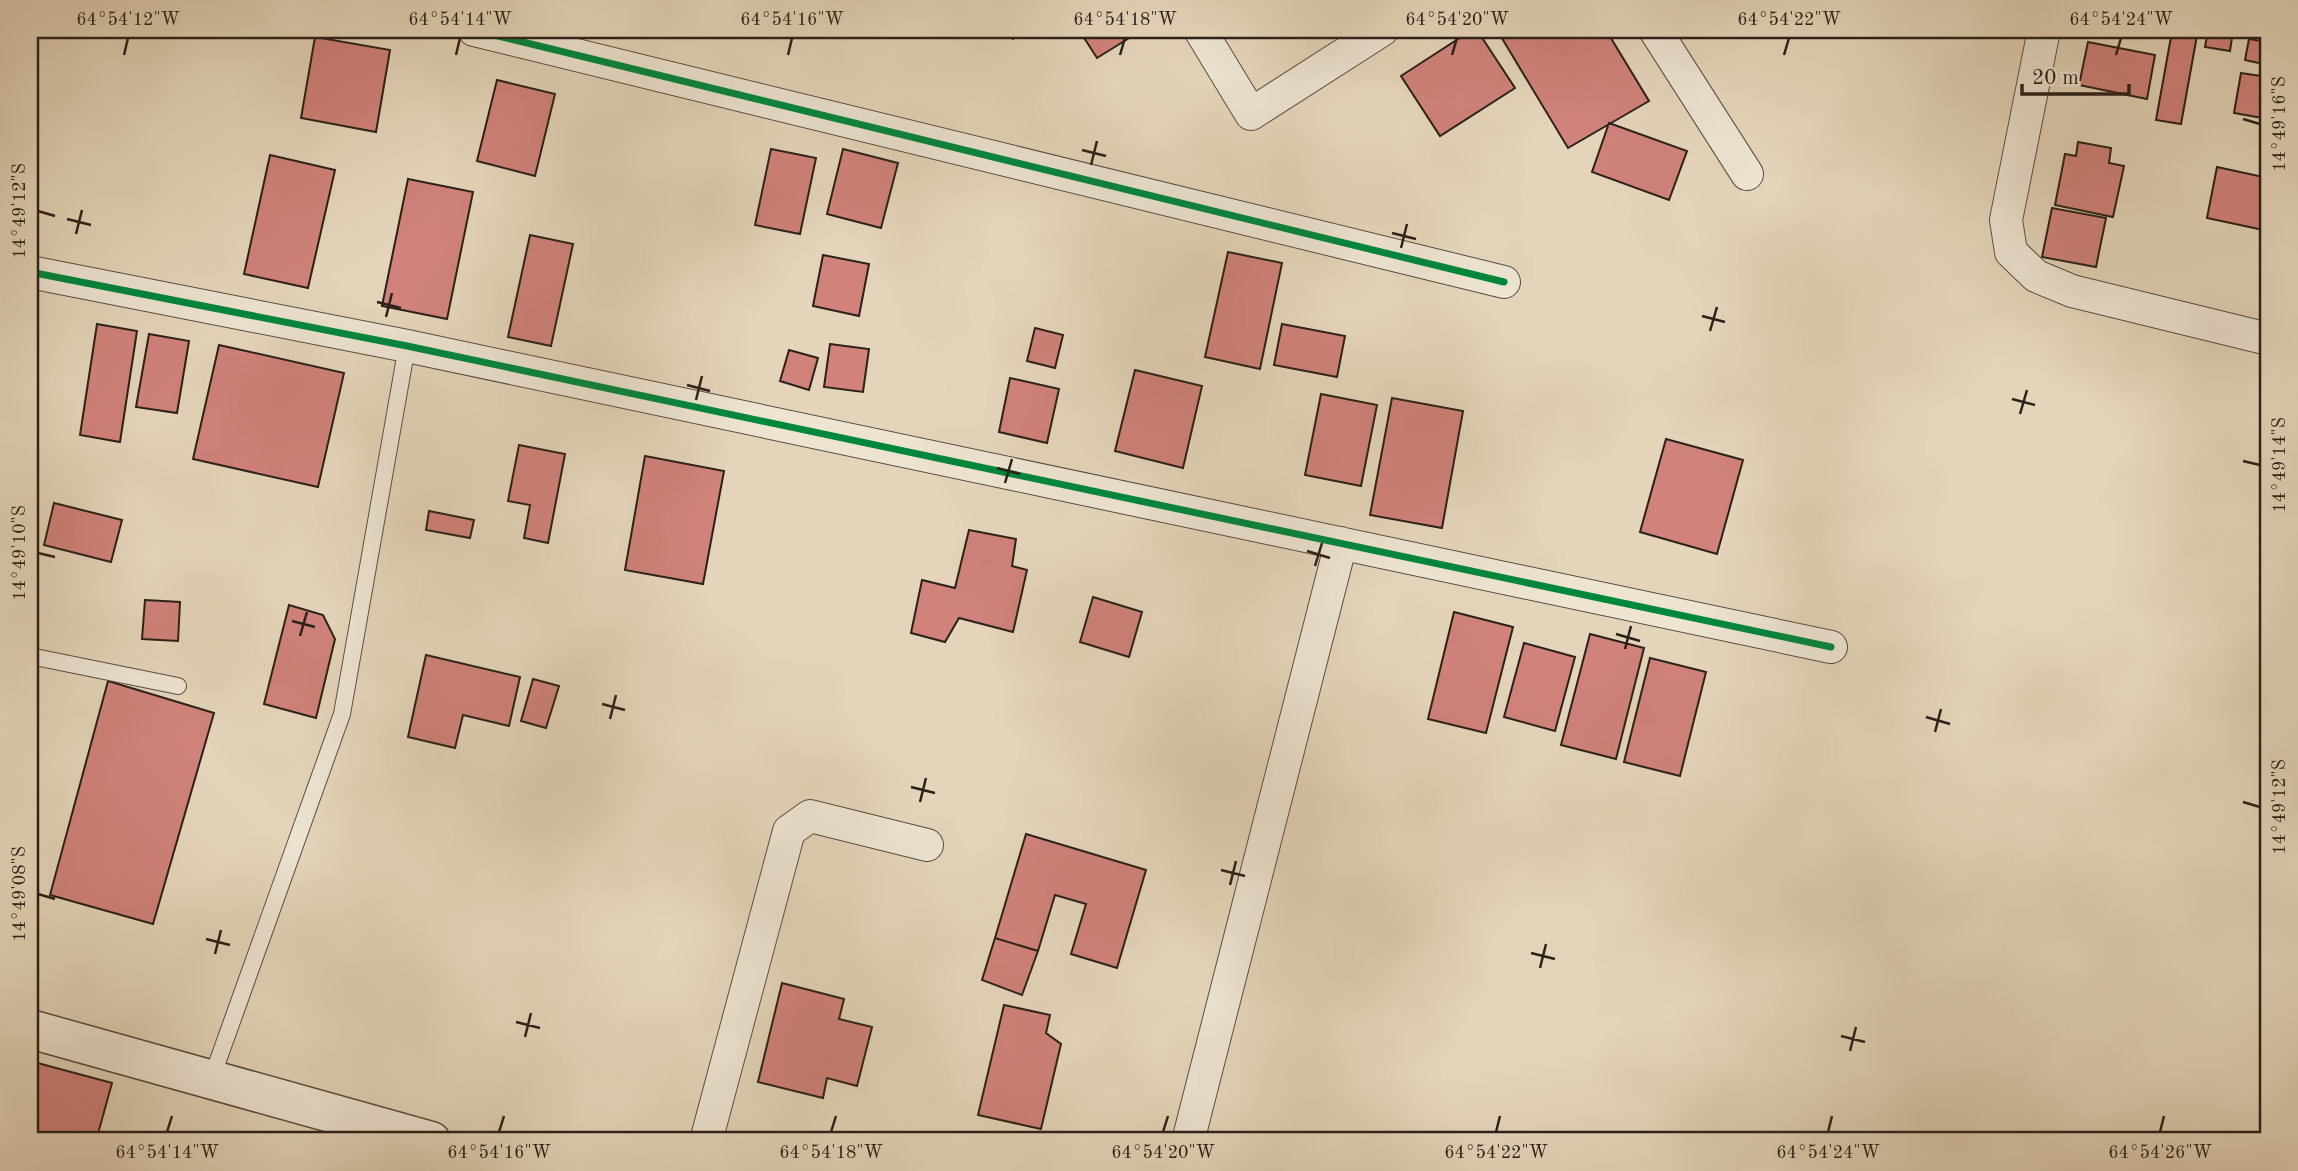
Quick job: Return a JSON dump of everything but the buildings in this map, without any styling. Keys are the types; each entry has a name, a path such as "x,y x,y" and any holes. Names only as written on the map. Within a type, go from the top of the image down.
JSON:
{"street":[{"path":"474,30 1504,282"},
{"path":"1200,30 1251,114 1382,30"},
{"path":"1656,30 1747,174"},
{"path":"2044,30 2006,220 2011,252 2036,276 2072,291 2268,338"},
{"path":"30,272 407,346 1831,647"},
{"path":"1188,1141 1341,543"},
{"path":"706,1141 789,831 810,816 927,845"},
{"path":"30,1029 431,1141"}],"lane":[{"path":"211,1080 342,714 407,346"},
{"path":"30,656 178,686"}],"cycle path":[{"path":"474,30 1504,282"},
{"path":"30,272 407,346 1831,647"}]}
